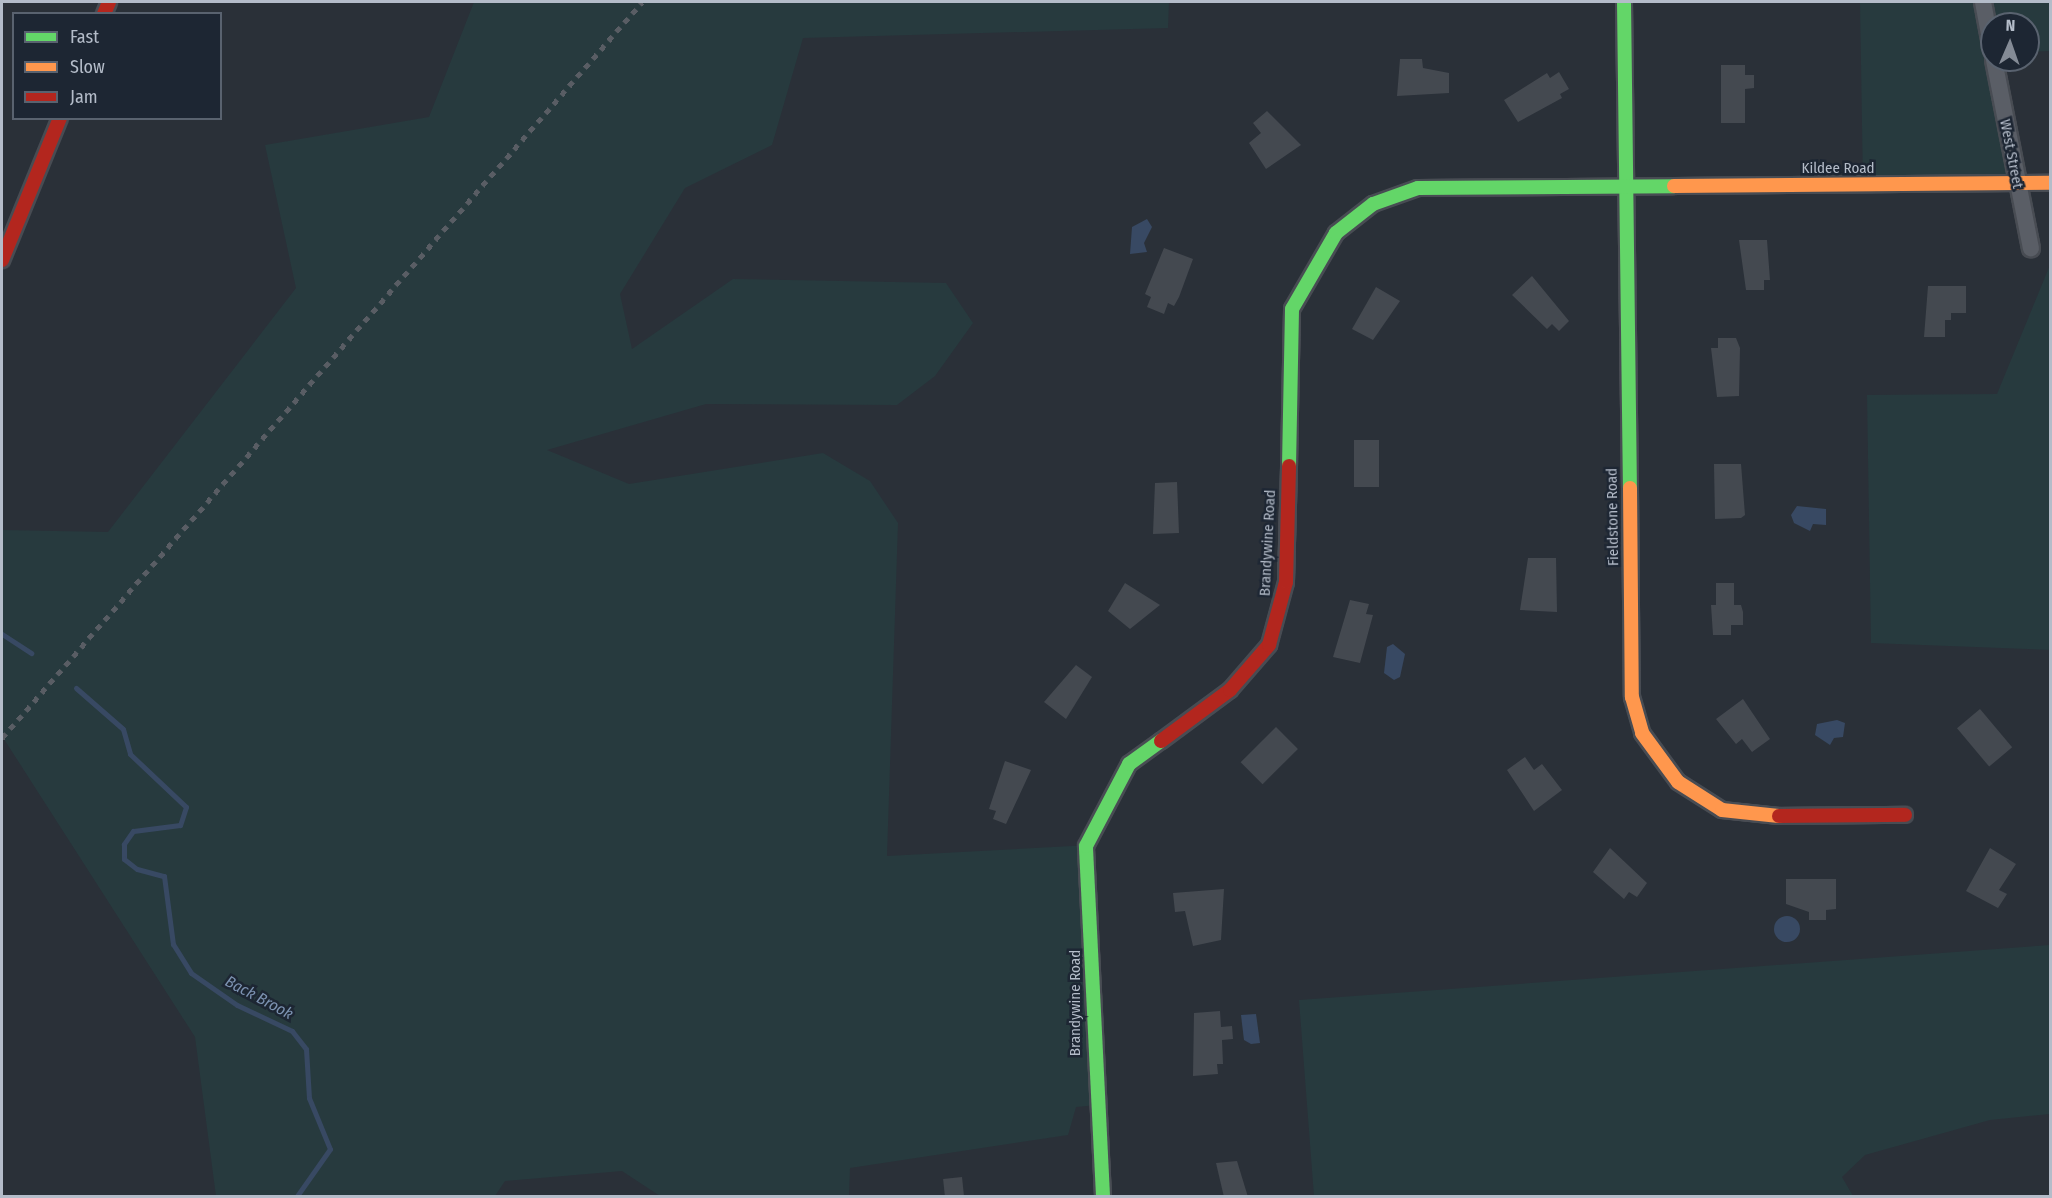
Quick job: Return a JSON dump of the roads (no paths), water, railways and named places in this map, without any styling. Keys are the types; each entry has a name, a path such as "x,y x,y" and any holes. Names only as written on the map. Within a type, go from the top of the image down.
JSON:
{"street":[{"name":"Fieldstone Road","path":"1624,2 1632,697 1642,733 1678,782 1722,810 1770,816 1905,815"},
{"name":"West Street","path":"1996,72 2016,183 2031,248"},
{"path":"2,260 59,120"},
{"name":"Kildee Road","path":"1626,184 2050,183"},
{"name":"Brandywine Road","path":"1103,1197 1086,846 1129,764 1230,690 1269,645 1286,582 1292,309 1305,279 1343,227 1401,192 1626,184"}],"water":[{"path":"1147,219 1152,227 1144,243 1147,252 1130,254 1132,227"},
{"path":"1797,506 1826,509 1826,525 1813,524 1810,531 1794,523 1791,515"},
{"path":"1393,644 1405,654 1400,677 1394,680 1384,673 1387,647"},
{"path":"1837,720 1845,723 1843,737 1834,738 1830,745 1815,735 1817,724"},
{"path":"1787,916 1796,920 1800,929 1796,938 1787,942 1778,938 1774,929 1778,920"},
{"path":"1256,1014 1260,1043 1251,1044 1244,1040 1241,1015"}],"waterway":[{"name":"Back Brook","path":"2,634 31,653"},
{"name":"Back Brook","path":"76,688 123,729 130,754 186,807 180,825 133,831 124,844 124,859 137,869 164,876 173,944 191,973 237,1005 292,1031 306,1049 309,1098 330,1149 297,1196"}],"railway":[{"path":"2,738 642,2"}]}
